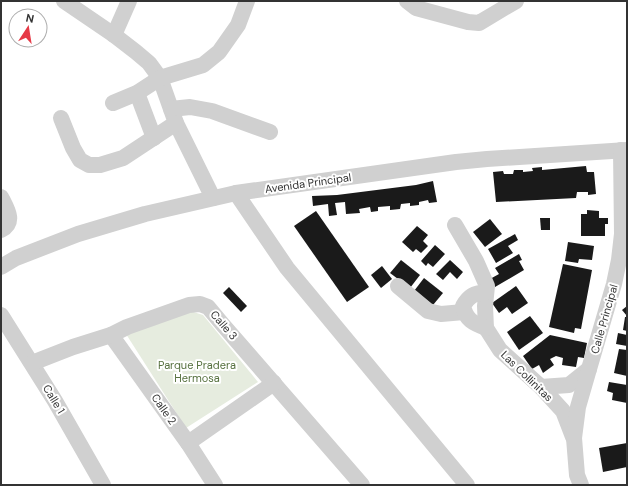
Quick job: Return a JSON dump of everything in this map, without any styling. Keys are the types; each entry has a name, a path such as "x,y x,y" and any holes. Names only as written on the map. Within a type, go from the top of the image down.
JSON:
{"street":[{"path":"64,1 114,35 149,63 160,78 174,116 213,198"},
{"path":"114,35 130,1"},
{"path":"113,103 137,93 160,78 202,65 219,52 238,25 247,1"},
{"path":"407,1 416,8 468,22 479,23 516,1"},
{"path":"137,93 154,138"},
{"path":"61,118 73,148 80,160 88,165 100,166 123,158 154,138 174,116 190,107 212,111 270,132"},
{"name":"Avenida Principal","path":"1,267 16,258 78,234 145,214 236,193 464,161 624,150"},
{"name":"Calle Principal","path":"581,485 577,475 574,438 578,407 589,369 621,282 619,260 624,236 624,150"},
{"path":"236,193 287,268 467,485"},
{"path":"1,198 9,212 10,220 5,228 1,230"},
{"name":"Las Collinitas","path":"455,225 476,261 487,286 485,306 486,328 500,350 541,386 563,411 574,438"},
{"path":"398,286 428,311 441,314 464,312"},
{"path":"486,292 477,293 468,298 463,306 464,312 471,322 486,328"},
{"name":"Calle 3","path":"32,363 189,305 200,304 208,307 362,485"},
{"name":"Calle 1","path":"1,314 55,401 103,485"},
{"name":"Calle 2","path":"111,335 188,443 215,485"},
{"path":"541,386 569,385 589,369"},
{"path":"188,443 274,383"}],"green space":[{"name":"Parque Pradera Hermosa","path":"187,310 203,315 258,382 186,428 126,334"}],"building":[{"path":"586,166 587,172 594,172 596,194 588,195 588,192 577,192 576,198 496,202 493,172 503,171 504,174 513,174 514,170 523,170 523,172 533,171 532,168 542,167 542,170"},
{"path":"433,181 437,202 429,203 428,200 419,202 419,205 410,206 410,203 401,204 400,209 390,210 390,206 378,207 378,211 371,212 370,207 359,209 360,213 346,214 345,202 335,203 337,215 329,216 328,204 313,206 312,196 337,195 416,185"},
{"path":"587,210 599,211 599,218 608,218 608,224 605,224 605,236 581,236 581,214 587,214"},
{"path":"316,211 369,287 347,302 294,226"},
{"path":"540,218 550,218 550,230 541,230"},
{"path":"490,219 502,234 485,247 473,232"},
{"path":"417,226 428,235 423,241 428,246 421,253 416,249 413,252 402,242"},
{"path":"515,234 518,240 508,246 513,253 496,263 488,249"},
{"path":"568,242 594,246 592,260 579,259 578,263 565,261"},
{"path":"435,245 445,254 433,267 428,263 426,266 421,261"},
{"path":"519,254 522,260 519,261 524,270 495,287 490,279 499,274 495,268"},
{"path":"401,260 420,275 410,288 390,273"},
{"path":"450,260 463,272 457,279 450,272 443,280 436,274"},
{"path":"563,264 592,270 581,329 575,328 574,333 549,327"},
{"path":"382,266 392,279 381,288 371,275"},
{"path":"424,278 443,293 433,305 414,291"},
{"path":"516,286 528,303 512,314 507,307 499,313 492,303"},
{"path":"229,287 247,306 241,312 223,293"},
{"path":"627,306 627,316 622,310"},
{"path":"530,316 543,333 519,350 507,332"},
{"path":"625,317 627,317 627,331 623,330"},
{"path":"618,333 627,335 627,346 616,344"},
{"path":"550,335 587,343 584,358 578,357 576,367 562,365 563,358 556,356 550,359 554,365 543,373 539,365 532,369 523,356"},
{"path":"619,349 627,350 627,376 614,373"},
{"path":"609,382 627,385 627,403 612,400 613,393 607,391"},
{"path":"627,443 627,467 603,472 599,448"}]}
